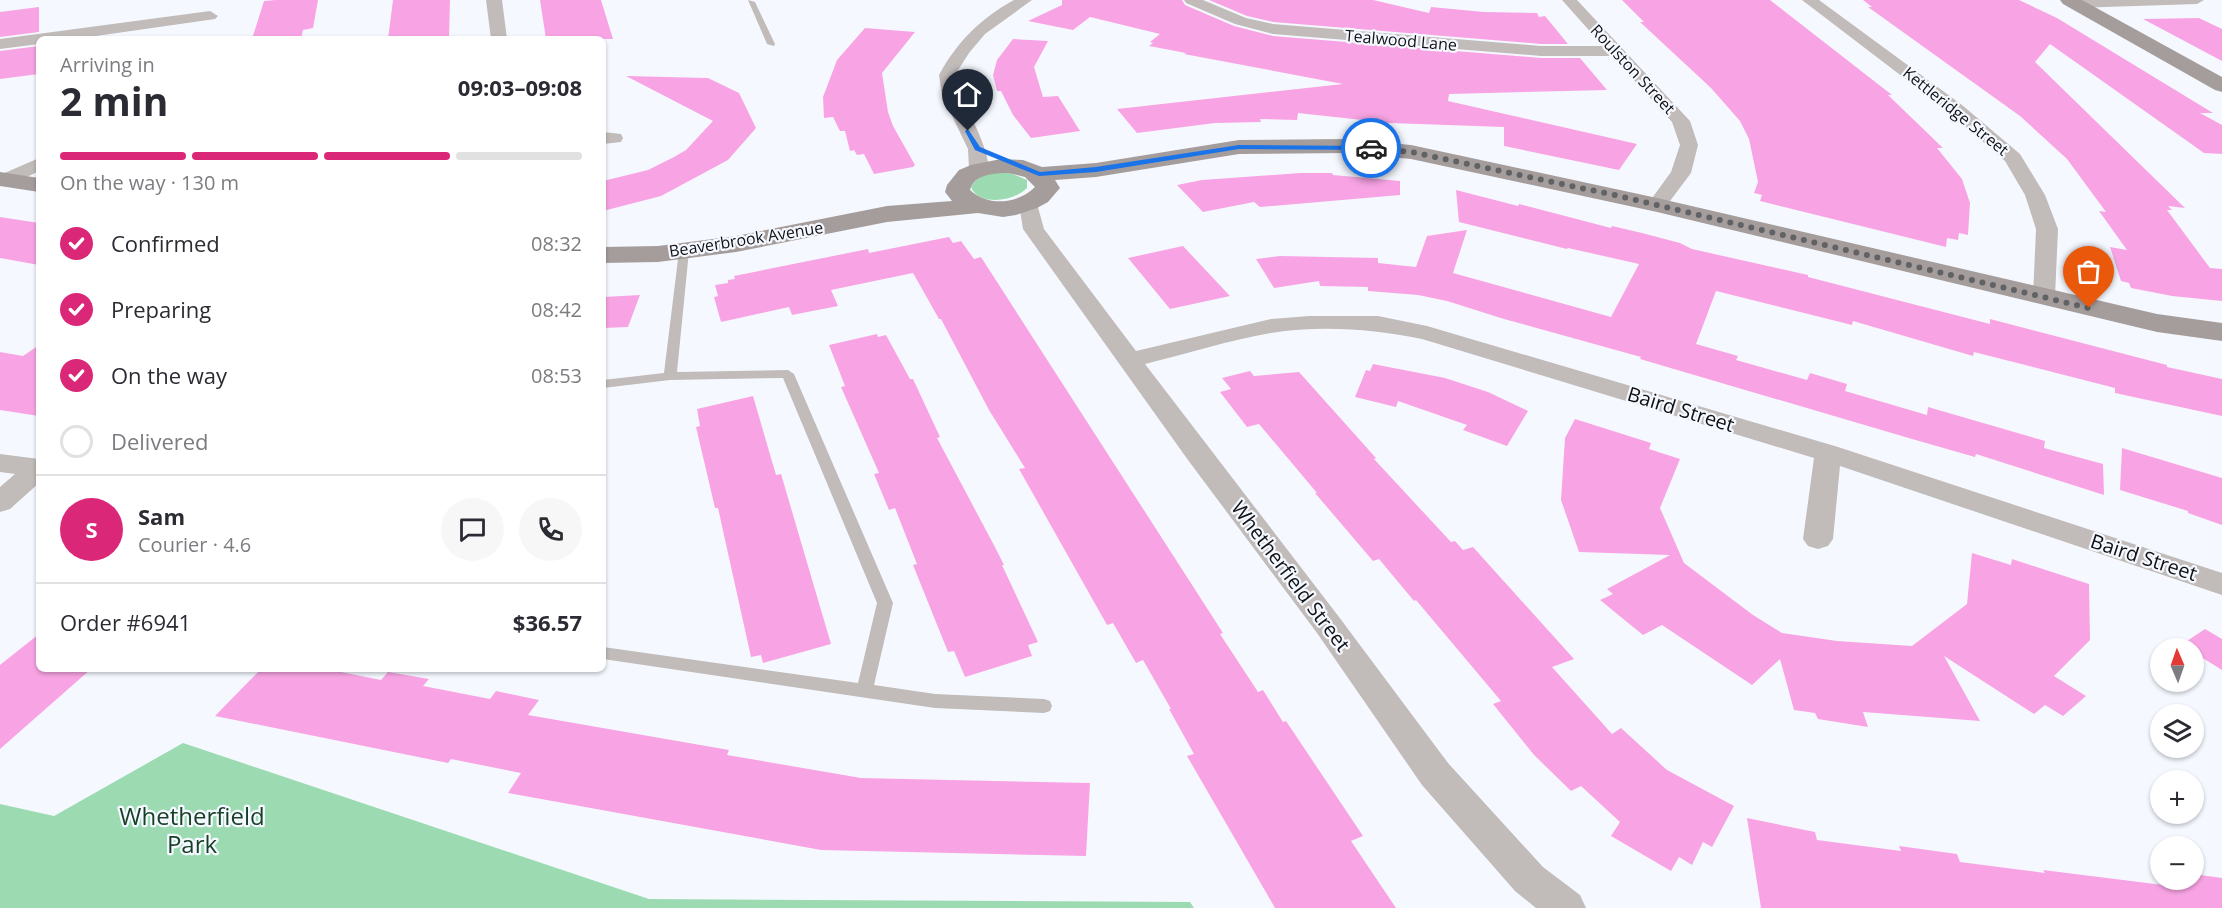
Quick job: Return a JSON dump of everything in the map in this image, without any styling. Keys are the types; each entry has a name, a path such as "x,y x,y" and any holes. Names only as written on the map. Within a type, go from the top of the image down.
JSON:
{"street":[{"path":"203,32 217,0"},
{"path":"494,0 499,36"},
{"path":"985,207 964,200 957,192 971,167 946,75 967,41 1006,10 1025,0"},
{"name":"Tealwood Lane","path":"1191,0 1220,15 1249,25 1273,29 1541,51 1617,51"},
{"name":"Roulston Street","path":"1569,0 1681,121 1689,145 1681,173 1657,205"},
{"name":"Kettleridge Street","path":"1809,0 1956,109 2013,158 2035,195 2047,229 2044,297"},
{"path":"2072,1 2197,0"},
{"path":"2072,1 2222,86"},
{"path":"61,36 210,16"},
{"path":"0,44 36,39"},
{"path":"1031,216 1041,197 1035,176 1096,170 1239,147 1347,146 1411,152 1657,205 2157,323 2222,332"},
{"path":"3,180 36,165"},
{"name":"Beaverbrook Avenue","path":"887,214 971,167 1001,166 1035,176"},
{"path":"3,180 36,185"},
{"name":"Beaverbrook Avenue","path":"606,255 684,251 736,244 887,214 985,207 1012,208 1031,216"},
{"name":"Whetherfield Street","path":"1031,216 1129,360 1328,625 1436,774 1529,879 1566,908"},
{"name":"Baird Street","path":"1129,360 1271,326 1309,323 1378,323 1427,333 1828,453 2222,584"},
{"path":"1818,539 1828,453"},
{"path":"0,463 36,469"},
{"path":"0,502 36,471"}],"lane":[{"path":"752,1 771,44"},
{"path":"670,376 684,251"},
{"path":"606,384 670,376 788,374 885,603 864,690"},
{"path":"606,653 935,700 1044,706"}],"green space":[{"path":"1008,172 1027,180 1027,188 1006,199 989,200 975,193 971,187 982,176"},
{"name":"Whetherfield Park","path":"183,743 649,899 1190,902 1194,908 0,908 0,804 54,816"}],"building":[{"path":"318,0 313,28 303,30 302,36 253,36 264,1"},
{"path":"393,0 450,0 449,36 388,36"},
{"path":"540,0 601,0 613,39 606,39 606,36 546,36"},
{"path":"1062,0 1182,0 1185,5 1234,26 1273,36 1541,58 1580,58 1607,90 1449,94 1448,101 1637,144 1619,170 1504,146 1504,127 1390,123 1298,113 1297,120 1260,119 1261,122 1215,123 1137,133 1117,109 1343,84 1149,46 1153,43 1150,42 1160,34 1090,17 1073,30 1028,21 1062,5"},
{"path":"1209,0 1373,0 1429,13 1431,7 1484,12 1537,13 1539,17 1545,16 1568,44 1541,44 1273,22 1247,16"},
{"path":"1622,0 1770,0 1892,95 1888,95 1943,148 1937,148 1962,179 1970,203 1968,235 1959,233 1958,240 1947,238 1946,247 1760,201 1762,195 1754,193 1758,182 1749,139 1740,121 1711,88 1640,22 1644,22"},
{"path":"1863,0 2019,0 2057,18 2213,113 2200,113 2222,125 2222,154 2204,153 2050,44 2035,62 2185,208 2168,206 2172,210 2167,210 2210,268 2222,269 2222,301 2172,296 2131,288 2129,283 2121,281 2110,247 2127,250 2099,211 2106,212 2067,159 2020,116 1868,7 1872,7"},
{"path":"39,7 39,32 0,37 0,12"},
{"path":"2199,18 2222,29 2222,61 2143,19"},
{"path":"865,28 915,32 882,73 888,112 893,126 915,165 913,167 874,174 864,154 857,155 854,150 850,151 845,131 840,131 833,117 824,118 823,97 837,60"},
{"path":"1013,39 1048,41 1034,67 1043,97 1058,96 1080,131 1031,138 1013,115 1001,91 997,91 993,75 997,60"},
{"path":"36,46 36,74 0,79 0,51"},
{"path":"626,76 708,78 739,93 756,128 728,160 661,196 606,210 606,180 648,170 674,157 686,150 713,121"},
{"path":"1332,173 1333,175 1400,181 1400,195 1260,207 1254,202 1203,212 1177,185 1202,180"},
{"path":"1456,190 1611,228 1612,226 1642,233 1680,243 1692,249 1808,275 1808,277 1990,324 1990,319 2167,365 2167,367 2222,379 2222,416 2115,393 2115,388 1974,352 1973,356 1853,321 1852,325 1716,291 1696,344 1738,356 1736,360 1807,380 1810,373 1847,384 1845,391 1927,415 1928,407 2045,441 2044,448 2103,464 2104,495 1976,454 1975,457 1912,439 1447,301 1418,295 1368,291 1368,287 1320,286 1319,281 1274,288 1256,259 1280,256 1378,258 1378,263 1416,267 1427,236 1467,230 1453,273 1611,317 1639,264 1459,222"},
{"path":"0,217 36,223 36,264 0,258"},
{"path":"949,237 953,243 961,241 974,259 981,257 1223,633 1220,634 1258,692 1263,690 1283,722 1286,721 1363,836 1351,841 1396,908 1275,908 1187,756 1194,754 1169,709 1171,709 1143,660 1136,663 1113,623 1107,625 1019,469 1025,468 989,410 941,319 913,273 831,290 838,306 792,315 789,307 721,322 714,297 718,296 715,285 728,283 728,280 735,279 734,276 868,249 869,253"},
{"path":"1183,246 1230,296 1170,309 1128,258"},
{"path":"640,295 628,327 606,328 606,297"},
{"path":"877,334 878,337 886,335 910,379 913,379 940,437 937,438 1004,565 1002,565 1038,642 1028,645 1032,656 965,677 954,651 948,652 913,565 917,564 895,508 889,510 874,474 879,473 841,387 845,386 829,345"},
{"path":"36,347 36,416 0,410 0,352 23,356"},
{"path":"1373,364 1445,378 1488,392 1528,411 1507,446 1463,430 1467,425 1398,401 1396,407 1355,397 1366,370 1370,371"},
{"path":"1250,371 1254,376 1299,372 1376,458 1374,459 1451,542 1455,541 1463,550 1473,547 1574,659 1552,667 1612,734 1621,728 1667,770 1734,806 1712,847 1703,842 1692,865 1679,857 1671,871 1611,836 1620,822 1581,786 1571,791 1534,755 1493,704 1501,701 1416,600 1414,601 1379,559 1373,561 1259,424 1247,427 1220,392 1231,389 1222,378"},
{"path":"753,396 776,475 781,474 831,644 763,663 761,655 751,657 718,508 715,508 696,427 700,426 697,409"},
{"path":"1575,419 1651,443 1649,449 1680,459 1660,508 1684,563 1753,615 1782,633 1837,641 1912,646 1967,604 1972,553 2011,565 2012,559 2089,584 2090,640 2054,676 2086,696 2063,716 2045,705 2034,714 1944,656 1980,721 1863,712 1868,727 1818,719 1815,713 1794,710 1780,659 1752,685 1662,625 1643,635 1600,600 1613,594 1607,589 1670,555 1579,552 1561,500 1565,438"},
{"path":"2122,448 2222,478 2222,525 2188,513 2188,511 2120,490"},
{"path":"2205,629 2222,639 2222,670 2204,659 2204,638 2192,638"},
{"path":"36,636 36,672 88,672 0,749 0,665"},
{"path":"258,672 341,672 381,680 388,672 429,679 423,686 490,699 496,691 539,700 528,715 729,750 727,755 861,778 1090,783 1086,856 821,850 508,793 521,773 451,759 448,763 215,716"},
{"path":"1747,818 1815,832 1817,840 1901,851 1899,846 1957,854 1960,862 2150,883 2150,890 2204,890 2204,876 2222,878 2222,908 1761,908"}],"way so far":[{"path":"1371,148 1411,152 1619,196 2089,308"}],"route":[{"path":"968,131 977,149 1039,174 1096,170 1200,151 1239,147 1347,146 1371,148"}]}
